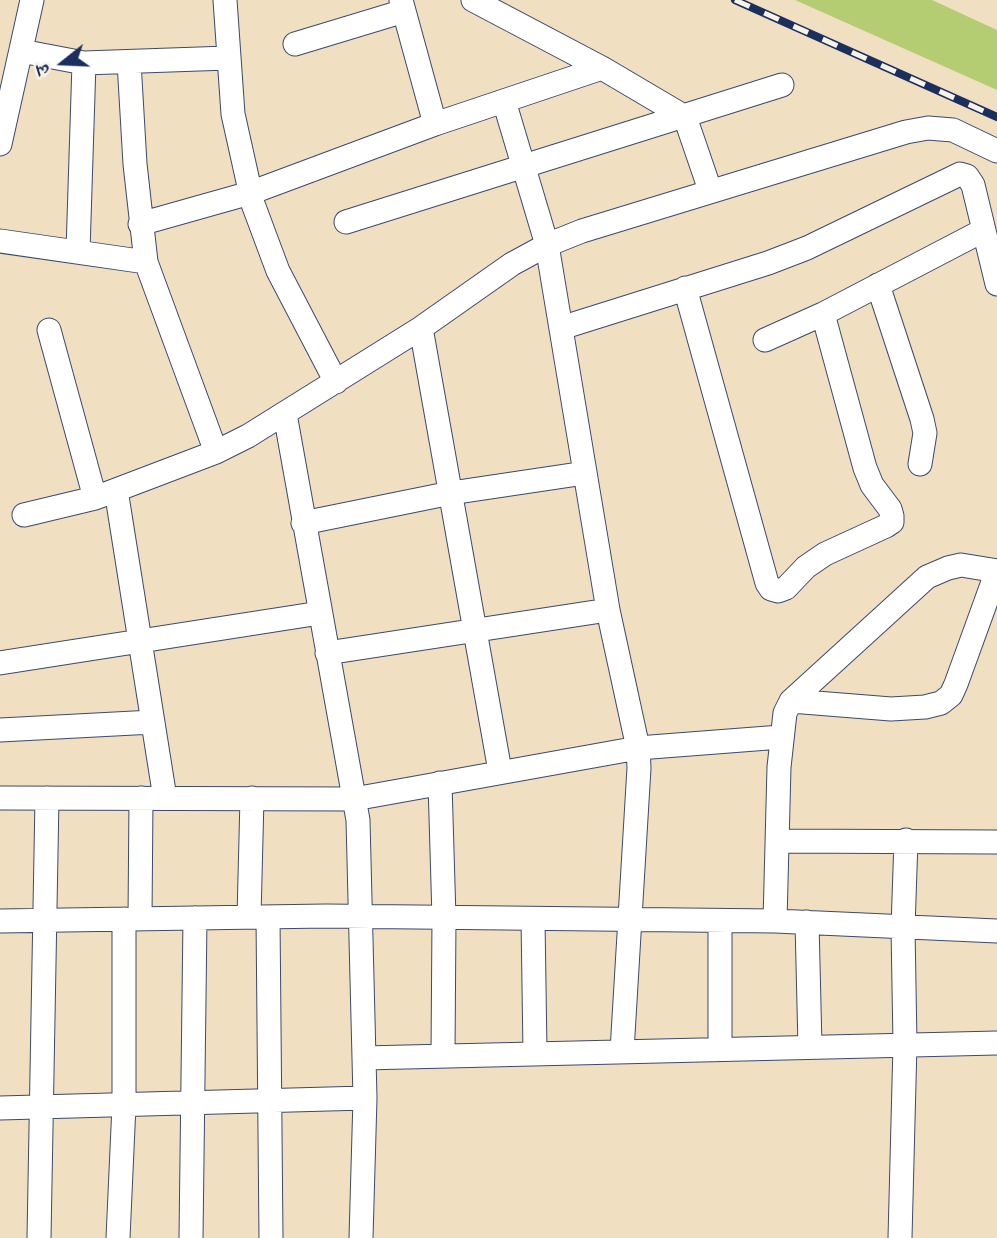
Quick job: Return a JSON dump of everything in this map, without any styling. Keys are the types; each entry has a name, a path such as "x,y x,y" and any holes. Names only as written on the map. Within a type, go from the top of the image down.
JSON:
{"street":[{"path":"0,144 32,0"},
{"path":"225,0 233,114 250,194 278,271 336,382"},
{"path":"473,0 602,68 685,117 710,190"},
{"path":"295,44 402,6 435,124"},
{"path":"21,51 84,64 228,58"},
{"path":"130,62 140,224 146,262 216,452"},
{"path":"78,251 84,64"},
{"path":"140,224 250,194 435,124 602,68"},
{"path":"346,222 782,85"},
{"path":"504,101 547,245 608,610 638,748 622,1051"},
{"path":"24,514 105,494 216,452 248,436 421,328 512,264 547,245 582,231 906,132 928,128 953,130 997,150"},
{"path":"561,328 768,263 807,248 961,174 967,176 972,186 997,284"},
{"path":"765,340 822,314 984,230"},
{"path":"0,241 146,262"},
{"path":"878,285 922,419 925,433 920,464"},
{"path":"685,288 767,583 771,589 778,591 786,588 825,554 892,522 890,509 872,485 865,468 822,314"},
{"path":"421,328 500,771"},
{"path":"48,330 105,494 141,640 165,798"},
{"path":"285,414 358,820 365,1098 362,1238"},
{"path":"303,523 451,493 585,473"},
{"path":"775,921 781,737 785,713 791,701 927,578 961,565 997,571 951,695 941,703 891,709 791,701"},
{"path":"327,653 608,610"},
{"path":"0,663 320,613"},
{"path":"0,730 153,722"},
{"path":"0,798 354,799 638,748 781,737"},
{"path":"440,783 444,918 443,1055"},
{"path":"39,1238 47,798"},
{"path":"118,1238 132,919 141,798"},
{"path":"252,799 271,1100 271,1238"},
{"path":"900,1238 906,840"},
{"path":"778,841 997,842"},
{"path":"0,921 259,917 775,921 997,931"},
{"path":"191,1238 195,918"},
{"path":"533,919 535,1053"},
{"path":"720,921 720,1049"},
{"path":"807,922 810,1046"},
{"path":"364,1058 997,1042"},
{"path":"0,1108 365,1098"}],"green space":[{"path":"795,0 932,0 997,30 997,90"}],"railway":[{"path":"735,0 997,117"}]}
